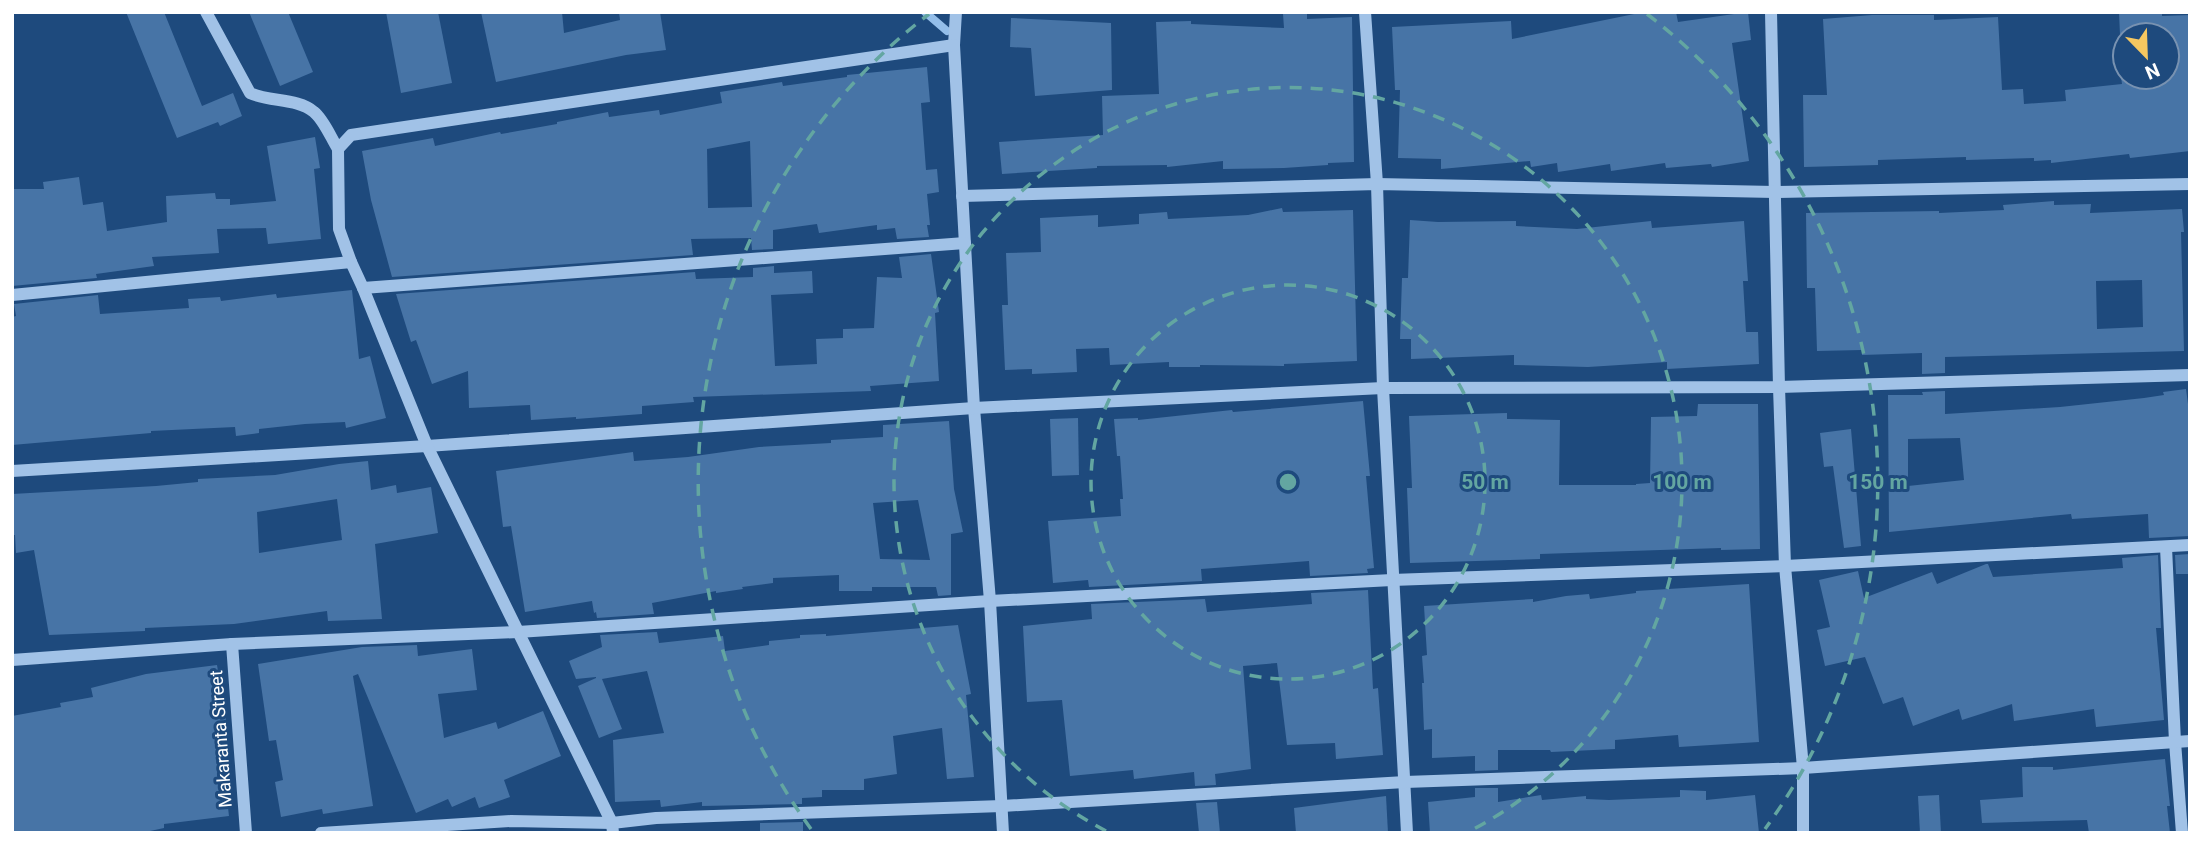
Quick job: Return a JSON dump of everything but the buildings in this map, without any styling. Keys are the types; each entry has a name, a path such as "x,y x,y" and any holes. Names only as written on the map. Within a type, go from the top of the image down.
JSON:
{"street":[{"path":"206,12 250,93 263,99 303,104 316,113 338,149 339,229 351,262 427,446 612,828"},
{"path":"956,12 954,45 974,408 990,601 1003,833"},
{"path":"1365,12 1377,184 1383,387 1407,833"},
{"path":"1771,12 1779,387 1786,566 1802,768 1803,833"},
{"path":"338,149 351,135 954,45"},
{"path":"962,196 1377,184 1775,192 2190,184"},
{"path":"363,288 965,243"},
{"path":"12,295 351,262"},
{"path":"12,471 427,446 974,408 1383,387 1779,387 2190,375"},
{"path":"12,660 232,643 518,632 990,601 1392,580 1786,566 2190,545"},
{"path":"2166,547 2182,833"},
{"name":"Makaranta Street","path":"232,643 246,833"},
{"path":"321,833 512,821 612,828 656,818 1002,806 1405,782 1802,768 2190,741"}],"waterway":[{"path":"925,12 947,31"}]}
